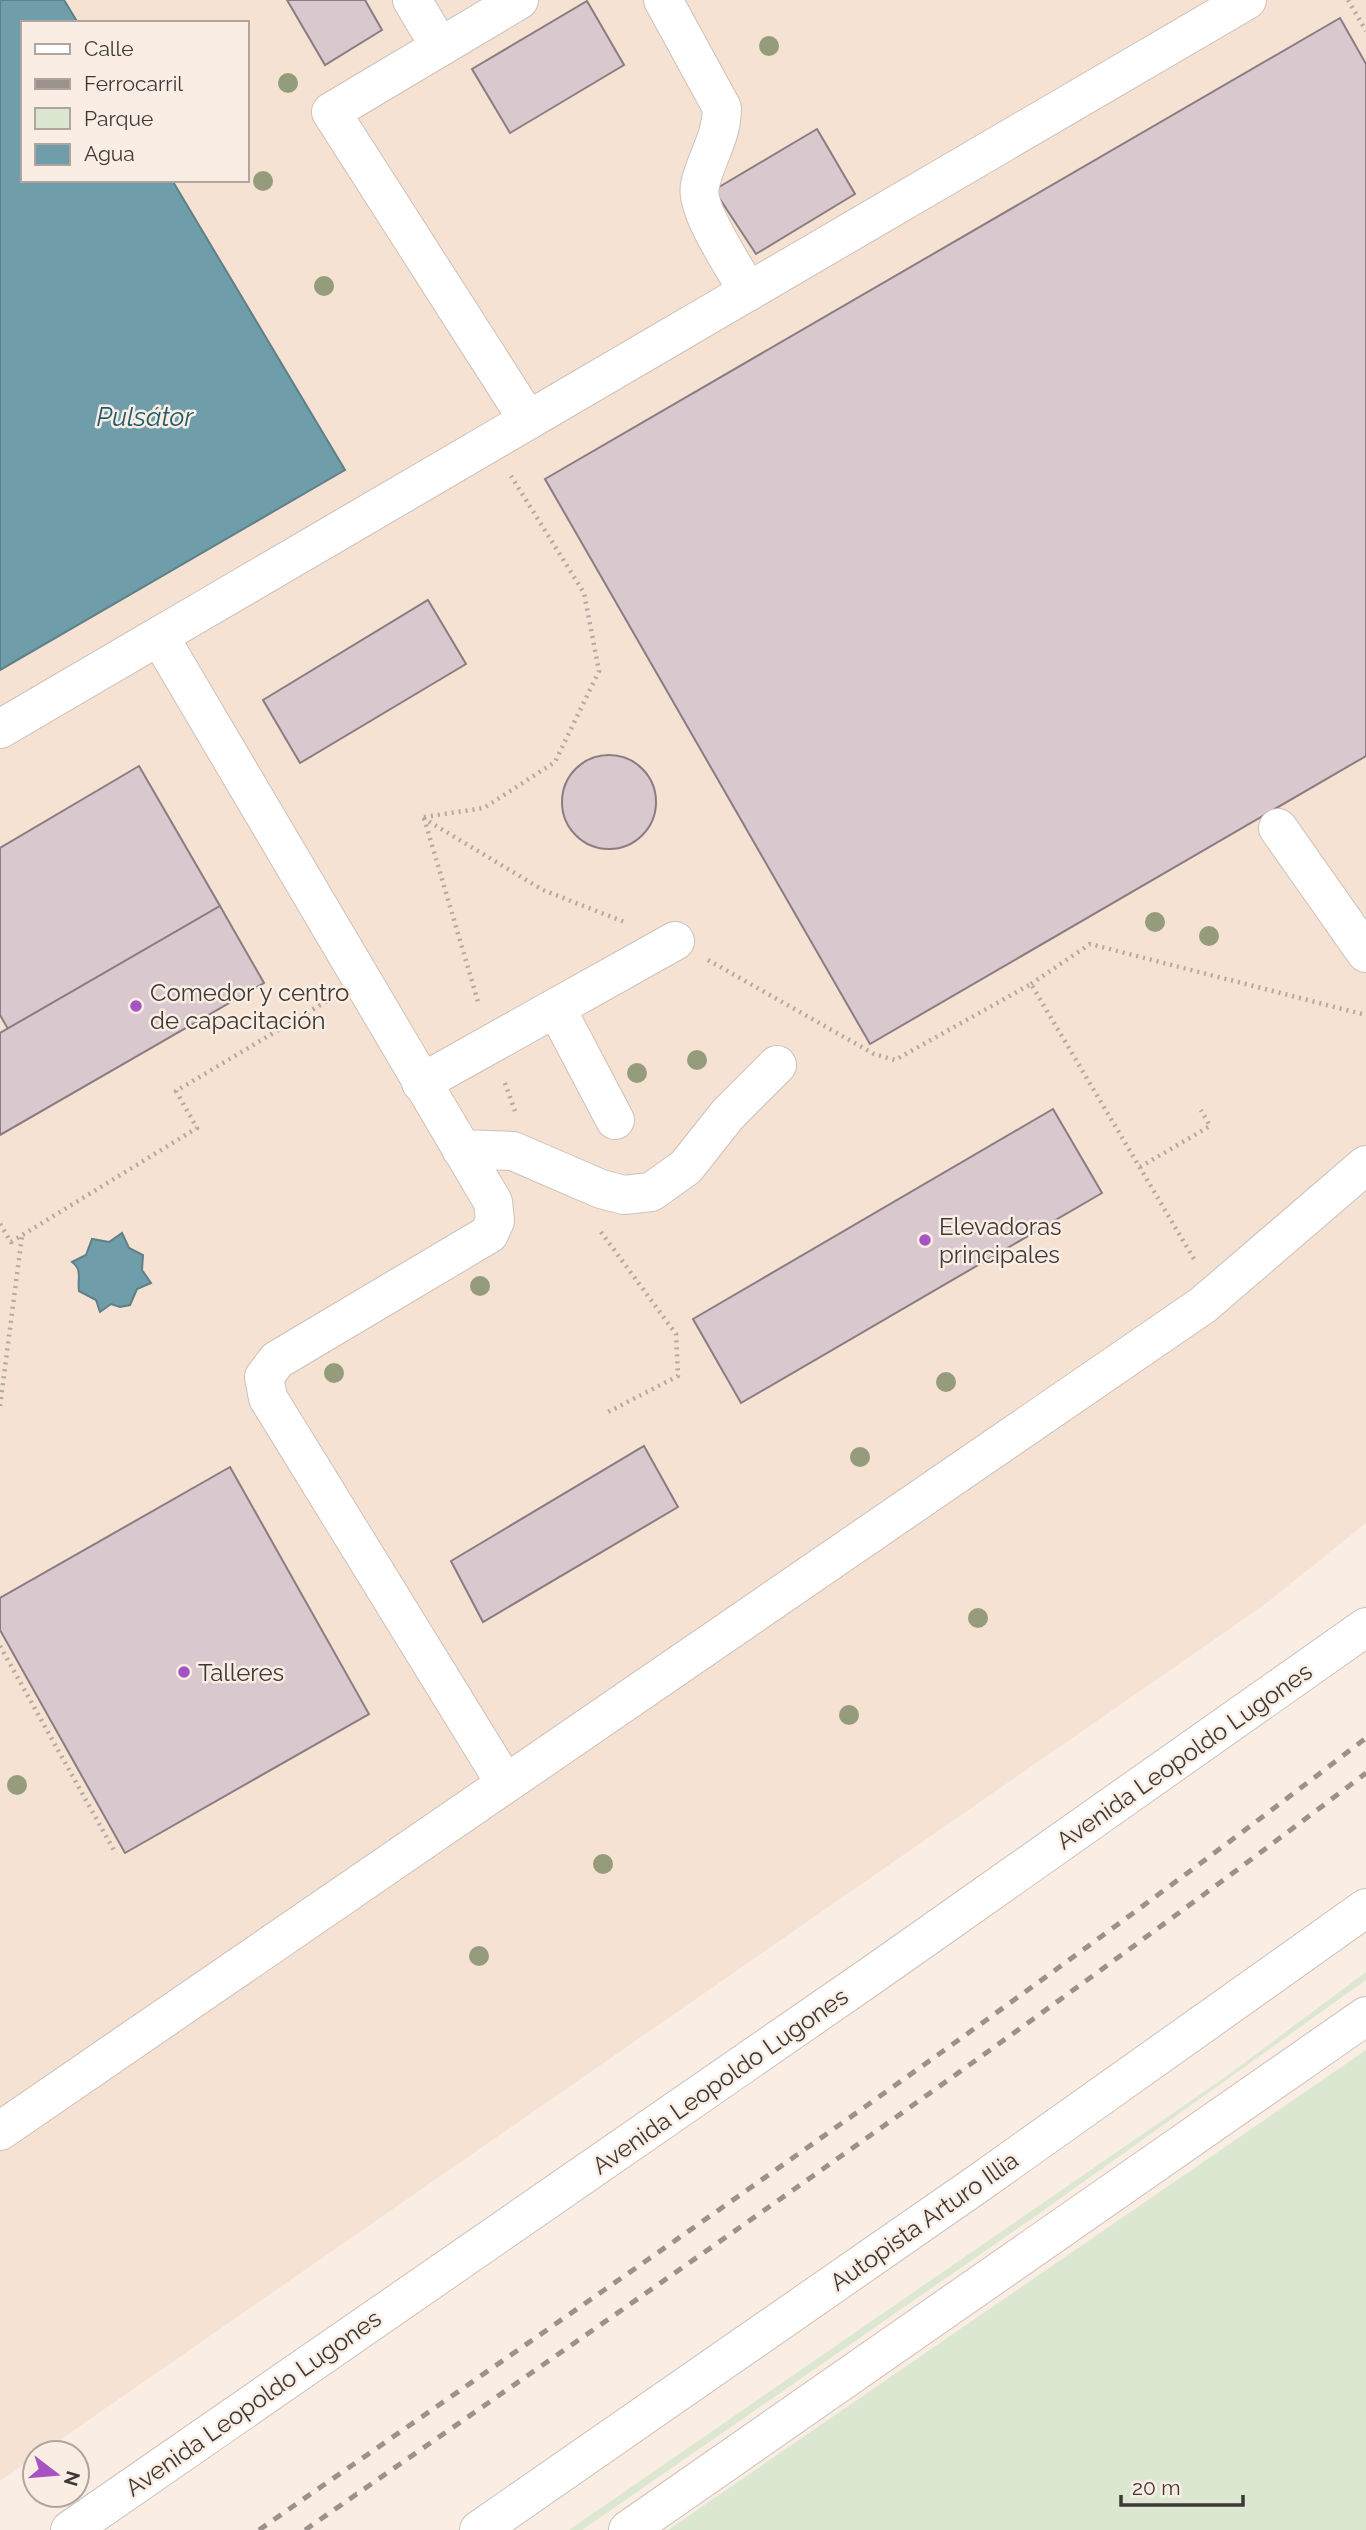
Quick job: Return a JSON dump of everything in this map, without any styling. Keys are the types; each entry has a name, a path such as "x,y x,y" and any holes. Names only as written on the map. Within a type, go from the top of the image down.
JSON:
{"main road":[{"path":"412,0 440,47"},
{"path":"519,0 331,112 528,420"},
{"path":"663,0 722,108 722,125 699,187 701,205 748,292"},
{"path":"0,729 1247,0"},
{"path":"159,636 421,1083 494,1202 495,1221 489,1234 277,1360 264,1377 268,1398 505,1783"},
{"path":"1278,828 1366,953"},
{"path":"421,1083 675,941"},
{"path":"556,1008 615,1120"},
{"path":"461,1149 513,1151 601,1189 624,1195 651,1192 686,1167 728,1114 777,1065"},
{"path":"0,2131 1215,1294 1366,1165"},
{"name":"Avenida Leopoldo Lugones","path":"70,2530 875,1973 1366,1627"},
{"name":"Autopista Arturo Illia","path":"479,2530 1032,2146 1366,1908"},
{"path":"628,2530 1366,2016"}],"path":[{"path":"1348,0 1366,31"},
{"path":"491,443 584,593 599,671 555,762 484,808 423,818 543,890 675,941 874,1054 895,1060 1031,984 1090,944 1366,1015"},
{"path":"0,1224 11,1242 197,1128 176,1091 361,981"},
{"path":"1031,984 1215,1294"},
{"path":"1139,1168 1210,1126 1201,1110"},
{"path":"0,1406 22,1235"},
{"path":"0,1646 116,1854"}],"shaded area":[{"path":"0,0 1366,0 1366,1523 1264,1605 61,2439 21,2439 21,2467 0,2481"}],"green space":[{"path":"1366,1972 1366,1980 1037,2215 582,2530 569,2530 1224,2078"},
{"path":"1366,2050 1366,2530 668,2530"}],"water":[{"name":"Pulsátor","path":"0,0 64,0 77,21 21,21 21,182 173,182 345,470 0,670"},
{"path":"122,1233 129,1248 143,1255 142,1270 151,1283 137,1289 130,1305 120,1307 111,1304 100,1312 96,1300 79,1291 79,1272 72,1262 86,1255 92,1239 109,1242"}],"building":[{"path":"287,0 365,0 382,30 325,65"},
{"path":"587,1 624,65 510,133 472,69"},
{"path":"1340,18 1366,64 1366,756 870,1044 545,479"},
{"path":"817,129 855,194 756,254 714,190"},
{"path":"428,600 466,664 300,763 263,700"},
{"path":"609,755 627,759 642,769 652,784 656,802 652,820 642,835 627,845 609,849 591,845 576,835 566,820 562,802 566,784 576,769 591,759"},
{"path":"139,766 220,906 8,1029 0,1015 0,848"},
{"name":"Comedor y centro de capacitación","path":"220,906 264,983 0,1135 0,1033"},
{"name":"Elevadoras principales","path":"1053,1109 1102,1193 741,1403 693,1319"},
{"path":"644,1446 678,1507 483,1622 451,1561"},
{"name":"Talleres","path":"230,1467 369,1714 125,1853 0,1630 0,1598"}],"railway":[{"path":"259,2530 956,2042 1366,1738"},
{"path":"305,2530 972,2063 1366,1773"}],"place":[{"name":"Comedor y centro de capacitación","path":"136,1006"},
{"name":"Elevadoras principales","path":"925,1240"},
{"name":"Talleres","path":"184,1672"}]}
